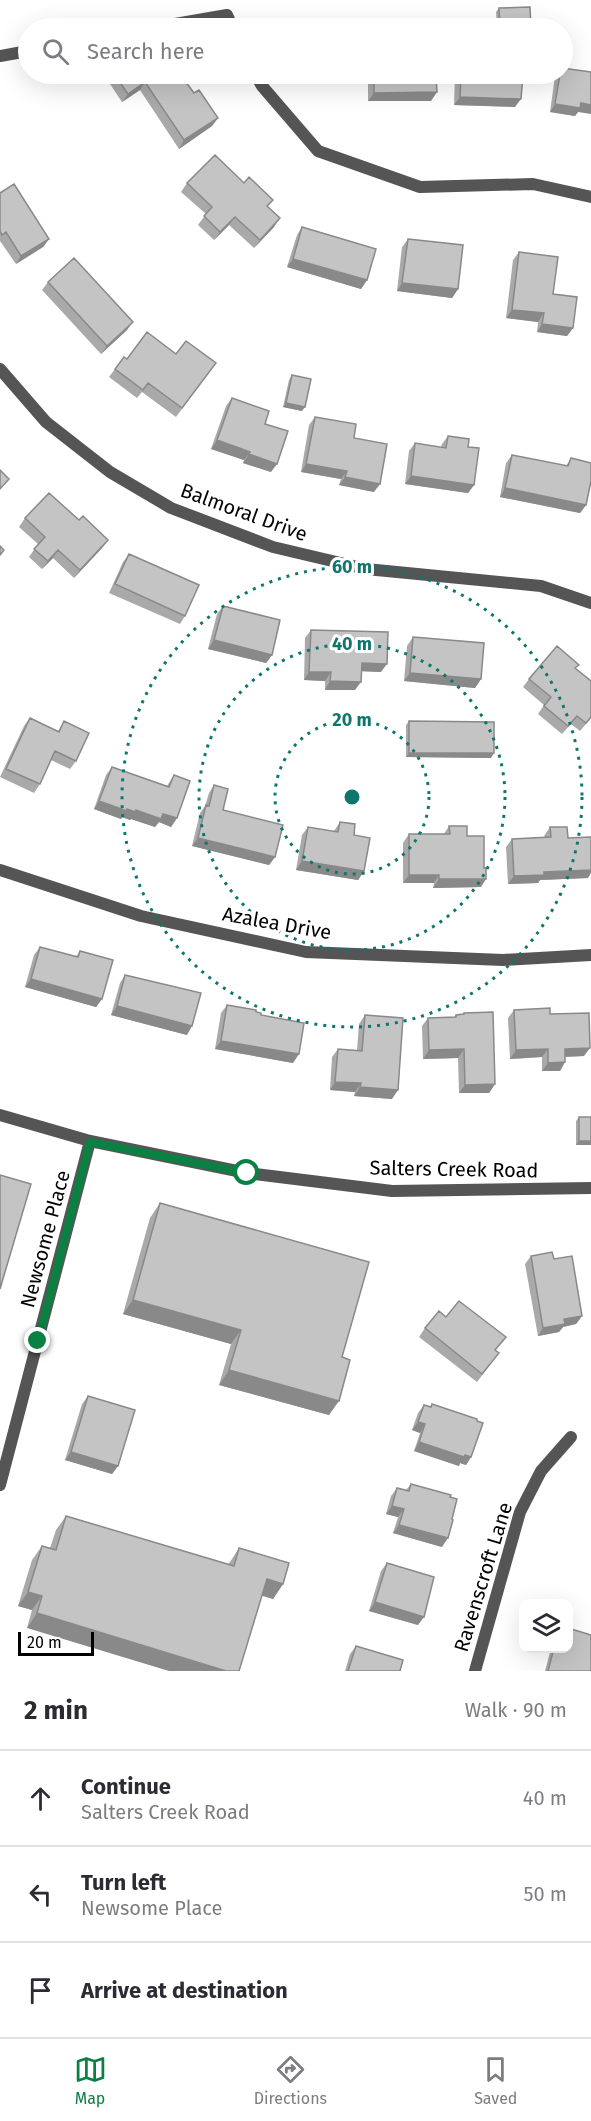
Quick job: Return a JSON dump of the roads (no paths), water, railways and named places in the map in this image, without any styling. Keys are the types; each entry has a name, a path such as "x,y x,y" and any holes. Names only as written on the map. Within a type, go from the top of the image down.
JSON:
{"street":[{"path":"210,18 227,15 228,18"},
{"path":"0,56 18,53"},
{"path":"261,84 318,151 420,187 533,184 591,197"},
{"name":"Balmoral Drive","path":"0,369 46,422 110,472 171,508 273,547 366,569 541,586 591,603"},
{"name":"Azalea Drive","path":"1,870 141,916 306,952 503,960 591,955"},
{"name":"Salters Creek Road","path":"0,1115 90,1142 247,1173 392,1191 591,1188"},
{"name":"Newsome Place","path":"0,1485 90,1142"},
{"name":"Ravenscroft Lane","path":"475,1671 520,1512 541,1471 571,1437"}]}
